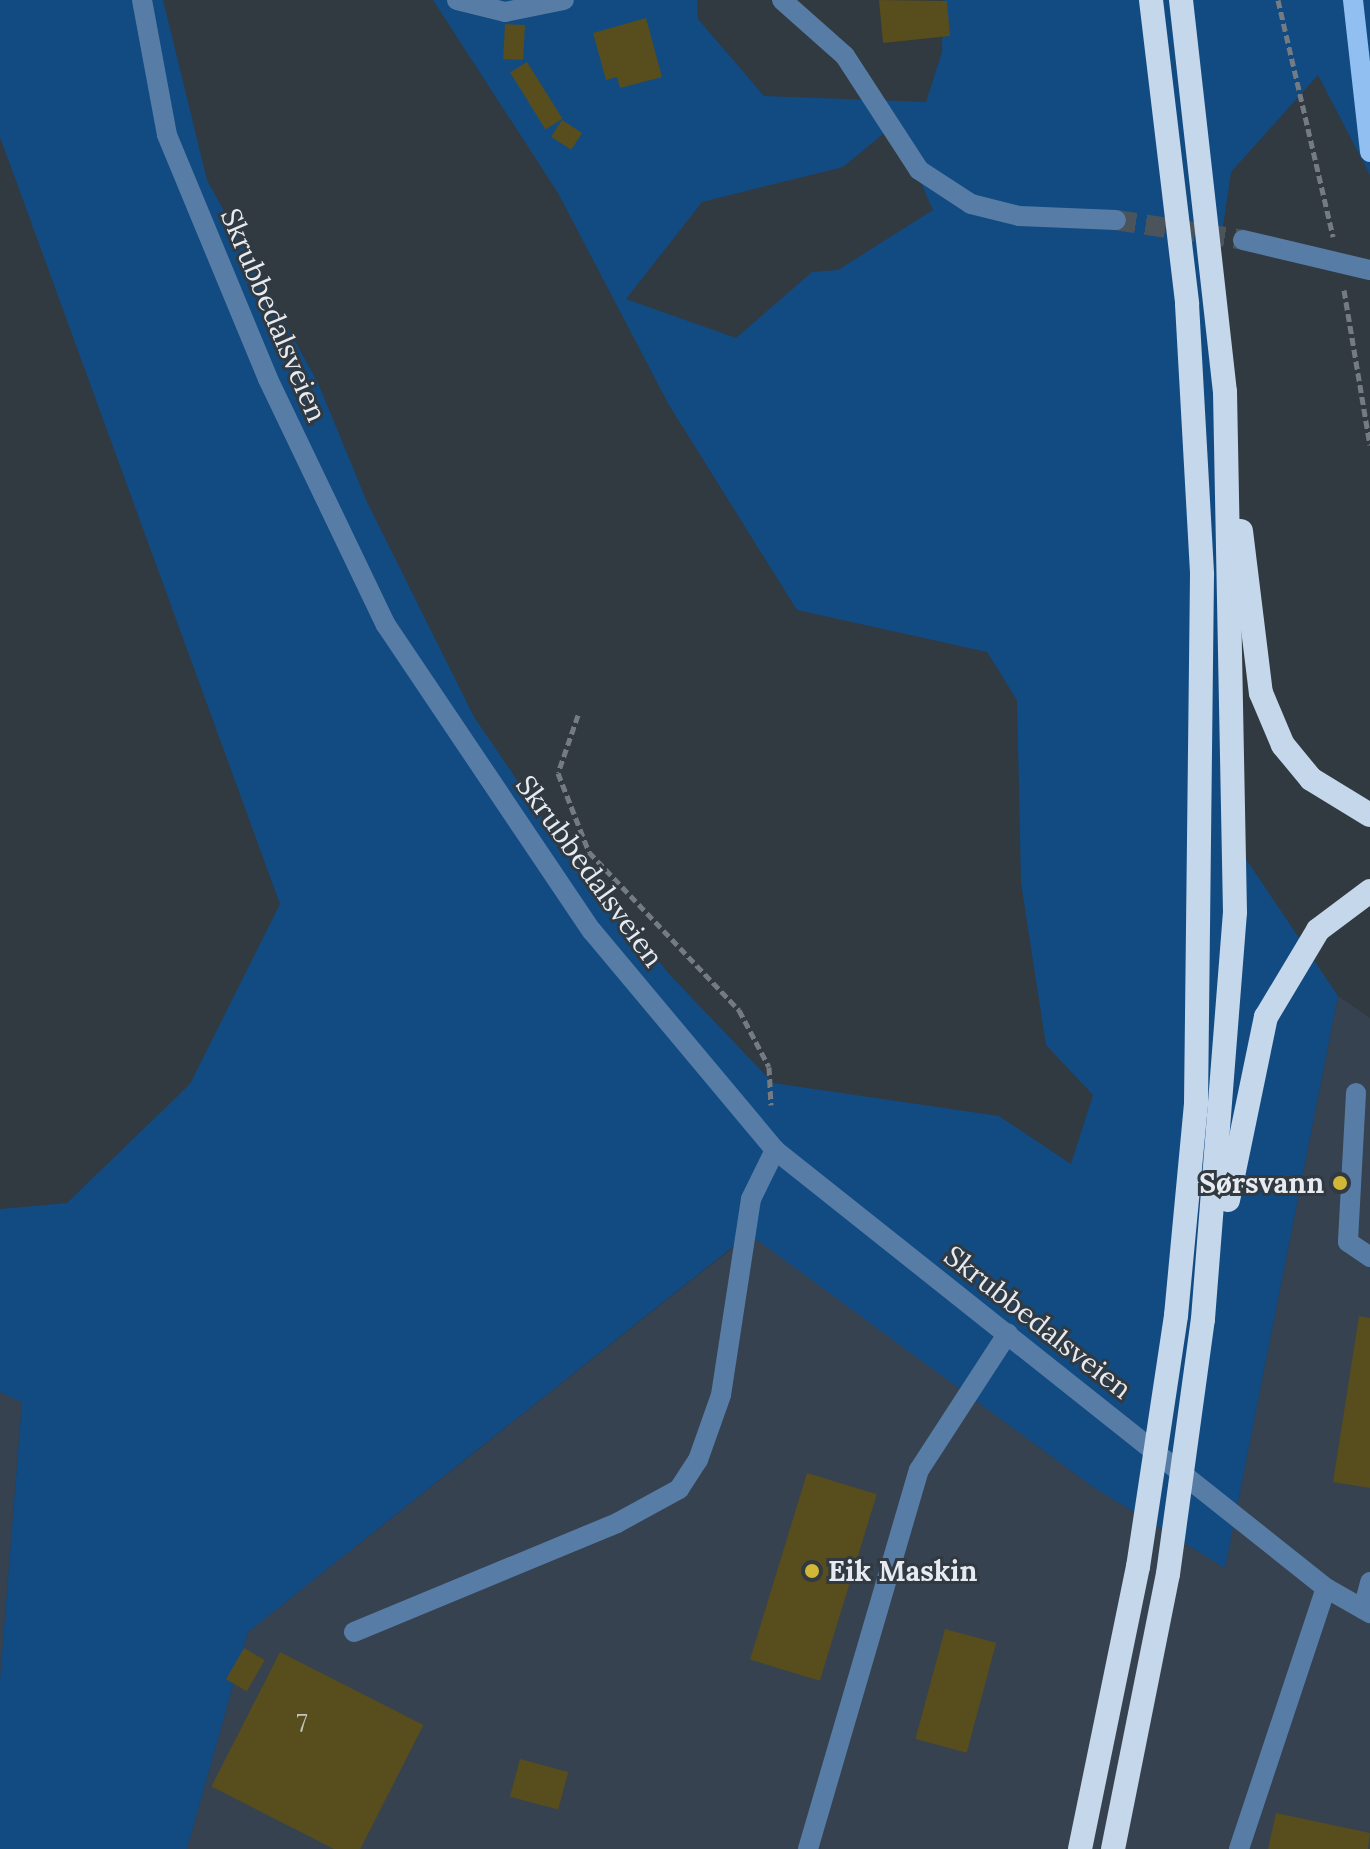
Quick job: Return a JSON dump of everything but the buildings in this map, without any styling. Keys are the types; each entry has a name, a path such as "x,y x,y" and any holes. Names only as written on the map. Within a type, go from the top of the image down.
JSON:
{"highway":[{"path":"1080,1849 1138,1567 1176,1315 1196,1104 1202,575 1187,304 1151,0"},
{"path":"1181,0 1261,693 1283,745 1311,779 1370,815"},
{"path":"1113,1849 1168,1574 1203,1320 1235,912 1225,392"},
{"path":"1203,1320 1266,1017 1318,930 1370,891"}],"main road":[{"path":"1353,0 1370,152"}],"street":[{"name":"Skrubbedalsveien","path":"142,0 167,135 268,379 386,625 592,931 775,1150 1326,1588 1366,1611"},
{"path":"457,0 505,12 564,0"},
{"path":"782,0 845,56 901,149 932,179 971,204 1019,216 1116,220"},
{"path":"1243,240 1370,270"},
{"path":"1356,1093 1348,1242 1370,1257"},
{"path":"354,1632 617,1523 679,1489 698,1460 721,1395 751,1199 775,1150"},
{"path":"808,1849 919,1470 1008,1333"},
{"path":"1366,1611 1370,1582"},
{"path":"1239,1849 1326,1588"}],"path":[{"path":"1278,0 1340,263 1370,445"},
{"path":"578,715 558,773 584,841 757,1037 769,1067 775,1150"}],"shaded area":[{"path":"0,0 163,0 207,180 318,383 367,502 474,717 562,846 671,976 773,1083 999,1116 1071,1164 1093,1095 1046,1045 1021,883 1017,700 987,652 797,610 669,405 558,193 433,0 697,0 698,19 764,96 926,102 942,52 943,0 1370,0 1370,175 1318,75 1231,172 1210,315 1239,496 1242,853 1338,996 1225,1568 1093,1487 749,1234 248,1632 187,1849 0,1849 0,1680 22,1402 0,1392 0,1209 67,1203 190,1084 280,904 0,137","holes":["895,124 933,210 838,270 812,272 736,338 626,299 702,202 843,167"]},
{"path":"1338,996 1370,1018 1370,1849 187,1849 248,1632 750,1234 1093,1487 1225,1568"},
{"path":"0,1392 22,1401 0,1680"}],"tunnel":[{"path":"1116,220 1243,240"}],"place":[{"name":"Sørsvann","path":"1340,1183"},
{"name":"Eik Maskin","path":"812,1571"}]}
